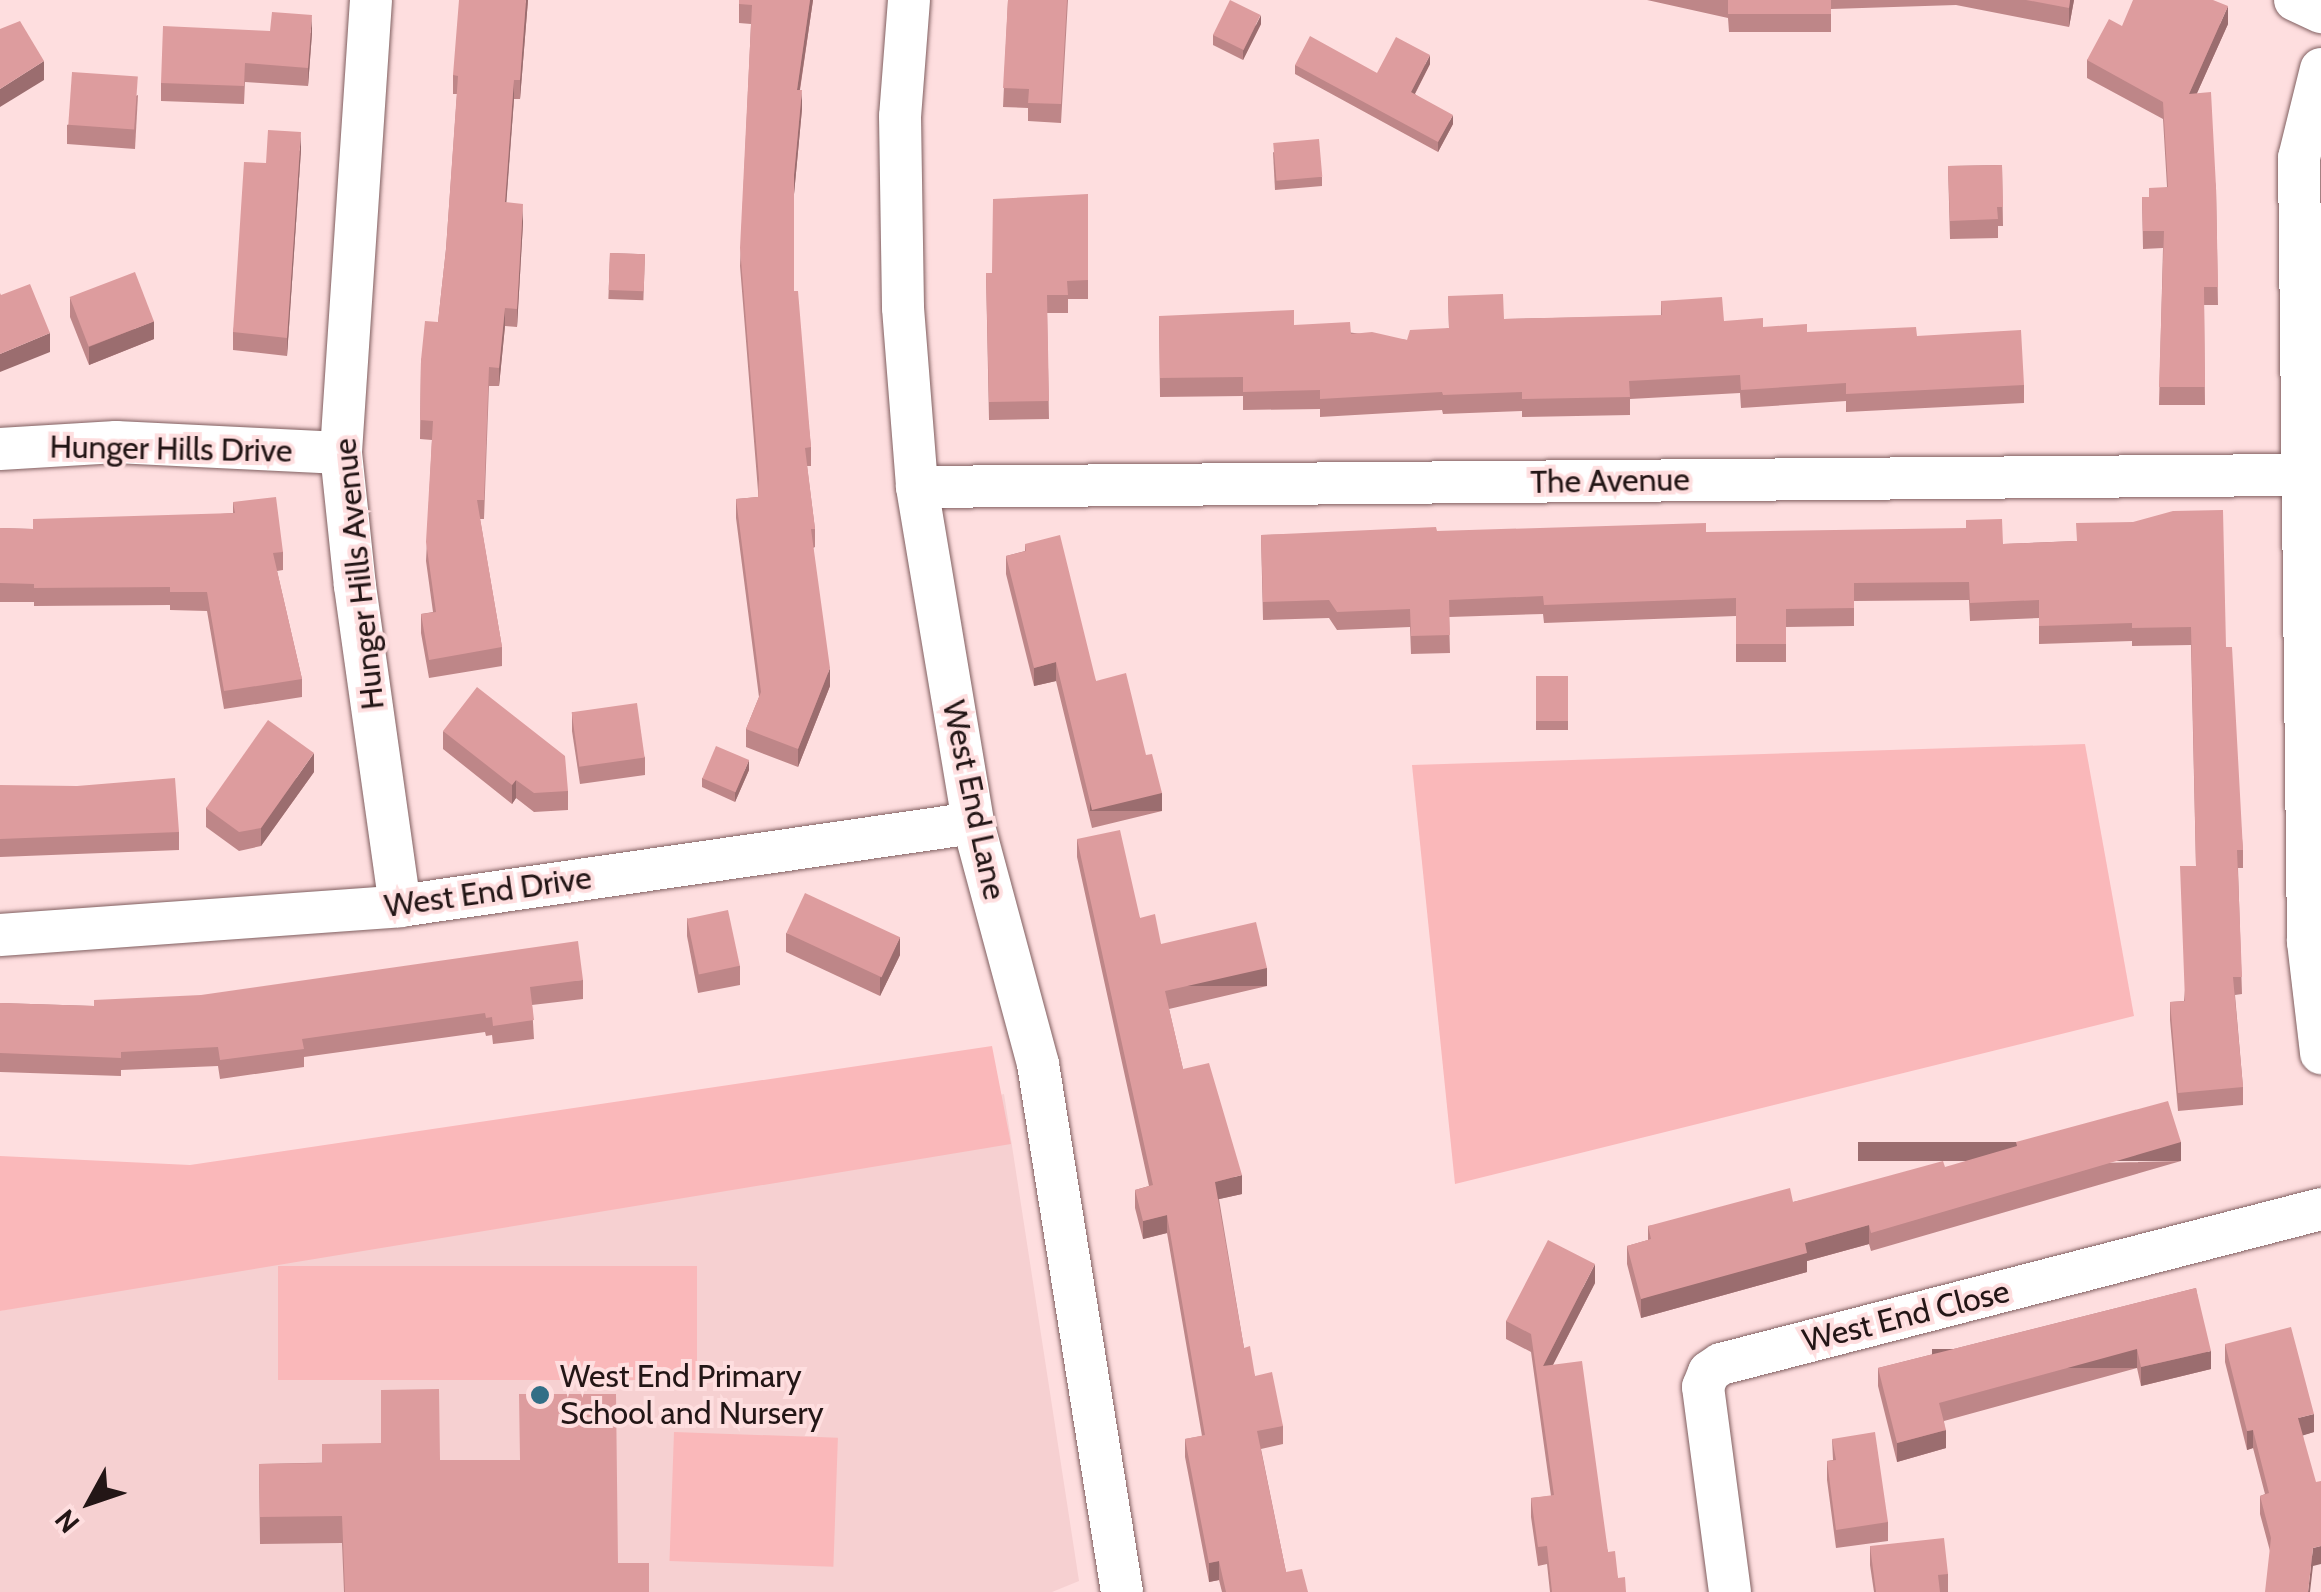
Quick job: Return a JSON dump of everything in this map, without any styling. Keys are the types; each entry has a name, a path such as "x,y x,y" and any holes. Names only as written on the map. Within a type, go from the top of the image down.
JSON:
{"street":[{"name":"Hunger Hills Avenue","path":"371,0 341,452 355,586 400,906"},
{"name":"West End Lane","path":"908,0 900,116 903,308 917,487 972,822 1038,1064 1122,1592"},
{"path":"2295,0 2321,12"},
{"path":"2321,68 2299,158 2302,474 2314,591 2308,942 2321,1054"},
{"name":"Hunger Hills Drive","path":"0,449 116,442 341,452"},
{"name":"The Avenue","path":"917,487 2302,474"},
{"name":"West End Drive","path":"0,935 400,906 972,822"},
{"name":"West End Close","path":"1730,1592 1703,1387 1709,1372 1721,1364 2321,1209"}],"shaded area":[{"path":"2085,744 2134,1016 1455,1184 1412,765"},
{"path":"992,1046 1011,1144 0,1311 0,1156 190,1165"},
{"name":"West End Primary School and Nursery","path":"1004,1094 1079,1581 1052,1592 0,1592 0,1311"},
{"path":"278,1266 697,1266 697,1380 278,1380"},
{"path":"674,1432 838,1438 833,1567 669,1561"}],"building":[{"path":"459,0 526,0 520,80 514,80 505,202 523,204 517,309 505,308 499,368 489,367 484,500 477,500 502,647 429,660 421,614 436,612 426,542 433,421 420,420 421,360 425,321 438,322 446,249"},
{"path":"739,0 810,0 797,90 802,90 794,175 794,291 798,291 811,447 805,448 815,529 811,529 830,668 798,749 746,729 761,692 736,499 758,497 759,479 740,248 752,5 739,4"},
{"path":"1008,0 1067,0 1061,104 1028,103 1029,89 1003,88"},
{"path":"1230,0 1261,15 1243,50 1213,35"},
{"path":"1728,0 1831,0 1831,14 1728,14"},
{"path":"2026,0 2070,0 2069,8"},
{"path":"2133,0 2213,0 2228,6 2189,94 2211,92 2218,287 2204,287 2205,387 2159,387 2164,231 2143,231 2142,197 2149,197 2149,188 2168,187 2163,102 2087,60 2109,19 2122,26"},
{"path":"272,12 312,15 308,68 245,63 244,86 161,83 163,26 270,31"},
{"path":"20,21 44,61 0,89 0,29"},
{"path":"1310,36 1377,73 1396,37 1430,55 1411,92 1453,115 1438,142 1295,65"},
{"path":"72,72 138,77 134,129 68,125"},
{"path":"268,130 301,132 287,338 233,332 244,162 266,163"},
{"path":"1319,139 1322,177 1276,181 1273,143"},
{"path":"2002,165 2003,207 1997,207 1998,219 1950,221 1948,166"},
{"path":"1088,194 1088,280 1067,281 1068,295 1047,295 1049,401 989,402 986,273 992,273 993,199"},
{"path":"610,253 645,254 644,291 609,290"},
{"path":"135,272 154,321 89,347 70,297"},
{"path":"30,284 50,333 0,354 0,293"},
{"path":"1503,294 1504,319 1662,315 1661,301 1722,297 1724,321 1763,318 1763,327 1807,324 1807,332 1916,327 1917,336 2021,330 2024,385 1846,394 1846,383 1741,390 1740,375 1629,381 1630,397 1522,399 1522,392 1442,392 1320,399 1320,390 1243,392 1243,377 1160,378 1159,316 1294,310 1294,325 1350,322 1351,334 1372,332 1407,340 1410,330 1449,328 1448,296"},
{"path":"276,497 283,552 273,553 302,679 224,691 207,592 170,592 170,587 34,588 34,584 0,583 0,528 33,529 33,519 235,513 233,502"},
{"path":"2223,510 2226,647 2232,647 2243,850 2237,850 2242,977 2233,977 2243,1087 2178,1093 2170,1002 2185,1001 2180,866 2196,866 2191,627 2132,628 2132,623 2039,626 2039,600 1970,603 1969,582 1854,583 1854,608 1786,609 1786,644 1736,644 1736,598 1544,605 1543,596 1449,600 1450,635 1411,636 1410,609 1337,612 1329,600 1263,602 1261,535 1436,527 1437,531 1706,523 1706,532 1966,528 1966,520 2002,519 2003,544 2077,541 2076,523 2133,522 2173,511"},
{"path":"1060,535 1096,681 1126,673 1146,755 1152,754 1162,793 1092,810 1056,662 1034,668 1006,556 1026,551 1025,544"},
{"path":"1536,676 1568,676 1568,721 1536,721"},
{"path":"477,687 565,756 568,791 534,793 516,780 512,785 443,731"},
{"path":"637,703 645,757 579,767 572,712"},
{"path":"268,720 314,753 261,828 239,832 206,808"},
{"path":"716,746 749,760 735,792 702,778"},
{"path":"175,778 179,832 0,839 0,785 77,786"},
{"path":"1120,830 1140,918 1155,914 1161,944 1256,922 1267,968 1165,991 1183,1069 1209,1063 1242,1175 1215,1182 1244,1348 1250,1346 1255,1376 1272,1372 1283,1426 1257,1431 1286,1572 1302,1569 1308,1592 1226,1592 1219,1561 1209,1563 1185,1439 1205,1435 1167,1215 1143,1221 1135,1190 1153,1185 1077,839"},
{"path":"805,893 900,937 882,977 786,933"},
{"path":"728,910 740,966 699,974 687,919"},
{"path":"578,941 583,980 530,987 534,1020 493,1026 492,1017 486,1018 485,1013 302,1039 304,1049 220,1060 218,1047 121,1052 121,1058 0,1053 0,1003 94,1006 94,1000 201,995"},
{"path":"2168,1101 2181,1142 1871,1233 1869,1225 1805,1243 1807,1253 1641,1299 1627,1246 1651,1239 1648,1226 1790,1188 1793,1202 1943,1161 1945,1167 2017,1146 2016,1142"},
{"path":"1548,1240 1595,1264 1543,1366 1582,1361 1608,1552 1615,1551 1618,1578 1625,1577 1626,1592 1552,1592 1547,1546 1538,1547 1531,1498 1554,1495 1531,1334 1506,1321"},
{"path":"2196,1288 2211,1351 2141,1367 2137,1349 1939,1403 1946,1430 1897,1443 1878,1368"},
{"path":"2291,1327 2314,1414 2298,1418 2316,1482 2321,1481 2321,1546 2313,1548 2308,1592 2265,1592 2271,1538 2260,1496 2269,1493 2253,1430 2247,1431 2225,1344"},
{"path":"439,1389 440,1460 520,1460 519,1394 616,1394 618,1563 649,1563 649,1592 345,1592 342,1516 260,1517 259,1464 322,1463 322,1444 381,1443 381,1390"},
{"path":"1875,1432 1888,1522 1836,1530 1827,1461 1836,1460 1832,1439"},
{"path":"1944,1538 1948,1574 1938,1575 1940,1592 1876,1592 1870,1546"}],"place":[{"name":"West End Primary School and Nursery","path":"540,1395"}]}
